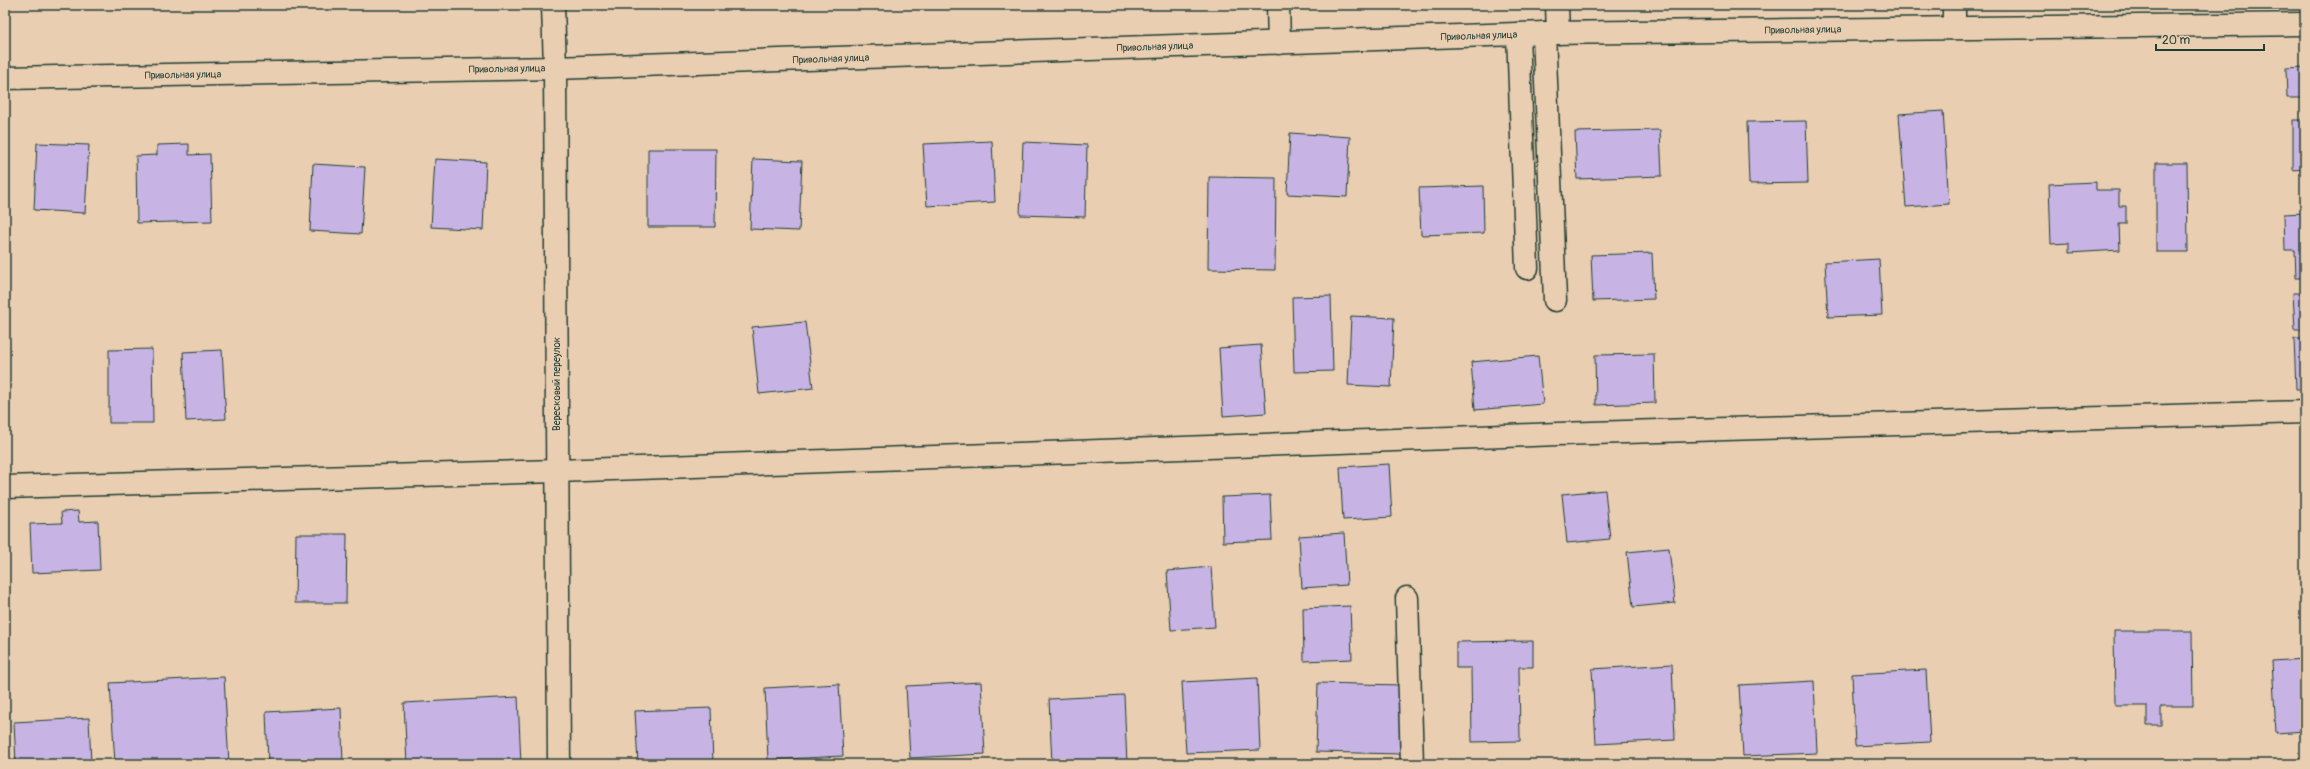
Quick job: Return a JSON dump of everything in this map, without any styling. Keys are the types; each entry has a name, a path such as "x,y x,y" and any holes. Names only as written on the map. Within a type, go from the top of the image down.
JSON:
{"street":[{"name":"Вересковый переулок","path":"553,5 556,68 559,764"},
{"path":"1278,5 1279,43"},
{"path":"1554,300 1551,33 1557,5"},
{"path":"1954,5 1954,28"},
{"name":"Привольная улица","path":"5,78 556,68 1551,33 2305,24"},
{"path":"1518,34 1527,268"},
{"path":"5,487 557,471 1542,434 2305,412"},
{"path":"1407,598 1412,764"}],"building":[{"path":"2305,67 2305,98 2287,98 2286,68"},
{"path":"1943,111 1949,204 1906,207 1899,114"},
{"path":"2293,120 2305,120 2305,169 2293,170"},
{"path":"1806,121 1808,183 1749,184 1747,122"},
{"path":"1660,130 1662,176 1577,179 1575,132"},
{"path":"1290,133 1350,137 1347,197 1287,194"},
{"path":"992,141 995,202 927,206 923,144"},
{"path":"1023,142 1087,145 1085,217 1020,215"},
{"path":"37,143 89,145 85,213 34,210"},
{"path":"189,144 189,155 210,154 212,221 137,223 136,156 157,155 157,145"},
{"path":"648,149 716,149 715,227 648,227"},
{"path":"435,159 486,162 483,230 431,227"},
{"path":"753,159 802,161 799,231 750,229"},
{"path":"2156,163 2187,163 2188,252 2156,252"},
{"path":"313,164 365,167 361,234 310,231"},
{"path":"1209,177 1276,178 1275,270 1208,269"},
{"path":"2096,182 2096,190 2119,190 2119,206 2126,206 2126,224 2119,224 2120,250 2069,253 2069,243 2051,244 2049,184"},
{"path":"1483,186 1484,233 1421,235 1419,188"},
{"path":"2305,213 2305,278 2296,278 2295,250 2285,250 2284,214"},
{"path":"1652,253 1654,299 1593,301 1591,255"},
{"path":"1879,259 1882,315 1828,317 1825,262"},
{"path":"2293,293 2305,293 2305,330 2295,330"},
{"path":"1331,296 1333,371 1294,372 1292,297"},
{"path":"1351,316 1394,318 1391,387 1348,385"},
{"path":"805,322 813,388 759,394 752,327"},
{"path":"2294,339 2305,339 2305,389 2296,389"},
{"path":"1261,345 1266,413 1223,416 1219,348"},
{"path":"152,349 153,423 109,423 109,350"},
{"path":"222,350 226,419 186,421 183,352"},
{"path":"1654,354 1655,403 1596,405 1595,355"},
{"path":"1538,356 1543,404 1475,410 1471,362"},
{"path":"1389,464 1392,517 1343,520 1340,467"},
{"path":"1605,490 1610,539 1567,543 1562,494"},
{"path":"1270,495 1272,540 1223,542 1222,497"},
{"path":"78,511 79,522 98,521 100,570 32,573 30,524 62,523 61,512"},
{"path":"1344,533 1347,585 1302,588 1299,536"},
{"path":"296,534 347,534 346,603 295,603"},
{"path":"1669,548 1675,603 1633,607 1627,552"},
{"path":"1211,567 1215,627 1171,630 1167,571"},
{"path":"1350,606 1352,659 1304,661 1303,608"},
{"path":"2114,631 2192,631 2193,706 2161,706 2161,725 2147,725 2147,706 2115,706"},
{"path":"1533,641 1533,667 1519,667 1520,741 1472,742 1471,668 1456,668 1456,642"},
{"path":"2305,659 2305,731 2276,733 2272,661"},
{"path":"1672,664 1675,740 1596,744 1592,669"},
{"path":"1926,670 1930,742 1855,746 1852,674"},
{"path":"224,677 229,764 115,764 110,683"},
{"path":"1257,678 1260,750 1186,753 1182,682"},
{"path":"1814,681 1817,753 1743,756 1739,685"},
{"path":"981,682 985,754 910,758 906,686"},
{"path":"1318,683 1402,685 1401,754 1316,752"},
{"path":"839,684 843,756 768,760 765,688"},
{"path":"1124,695 1127,764 1052,764 1049,699"},
{"path":"518,697 521,764 407,764 404,703"},
{"path":"341,708 343,764 268,764 266,712"},
{"path":"711,708 713,764 638,764 635,711"},
{"path":"89,718 91,764 16,764 14,722"}]}
